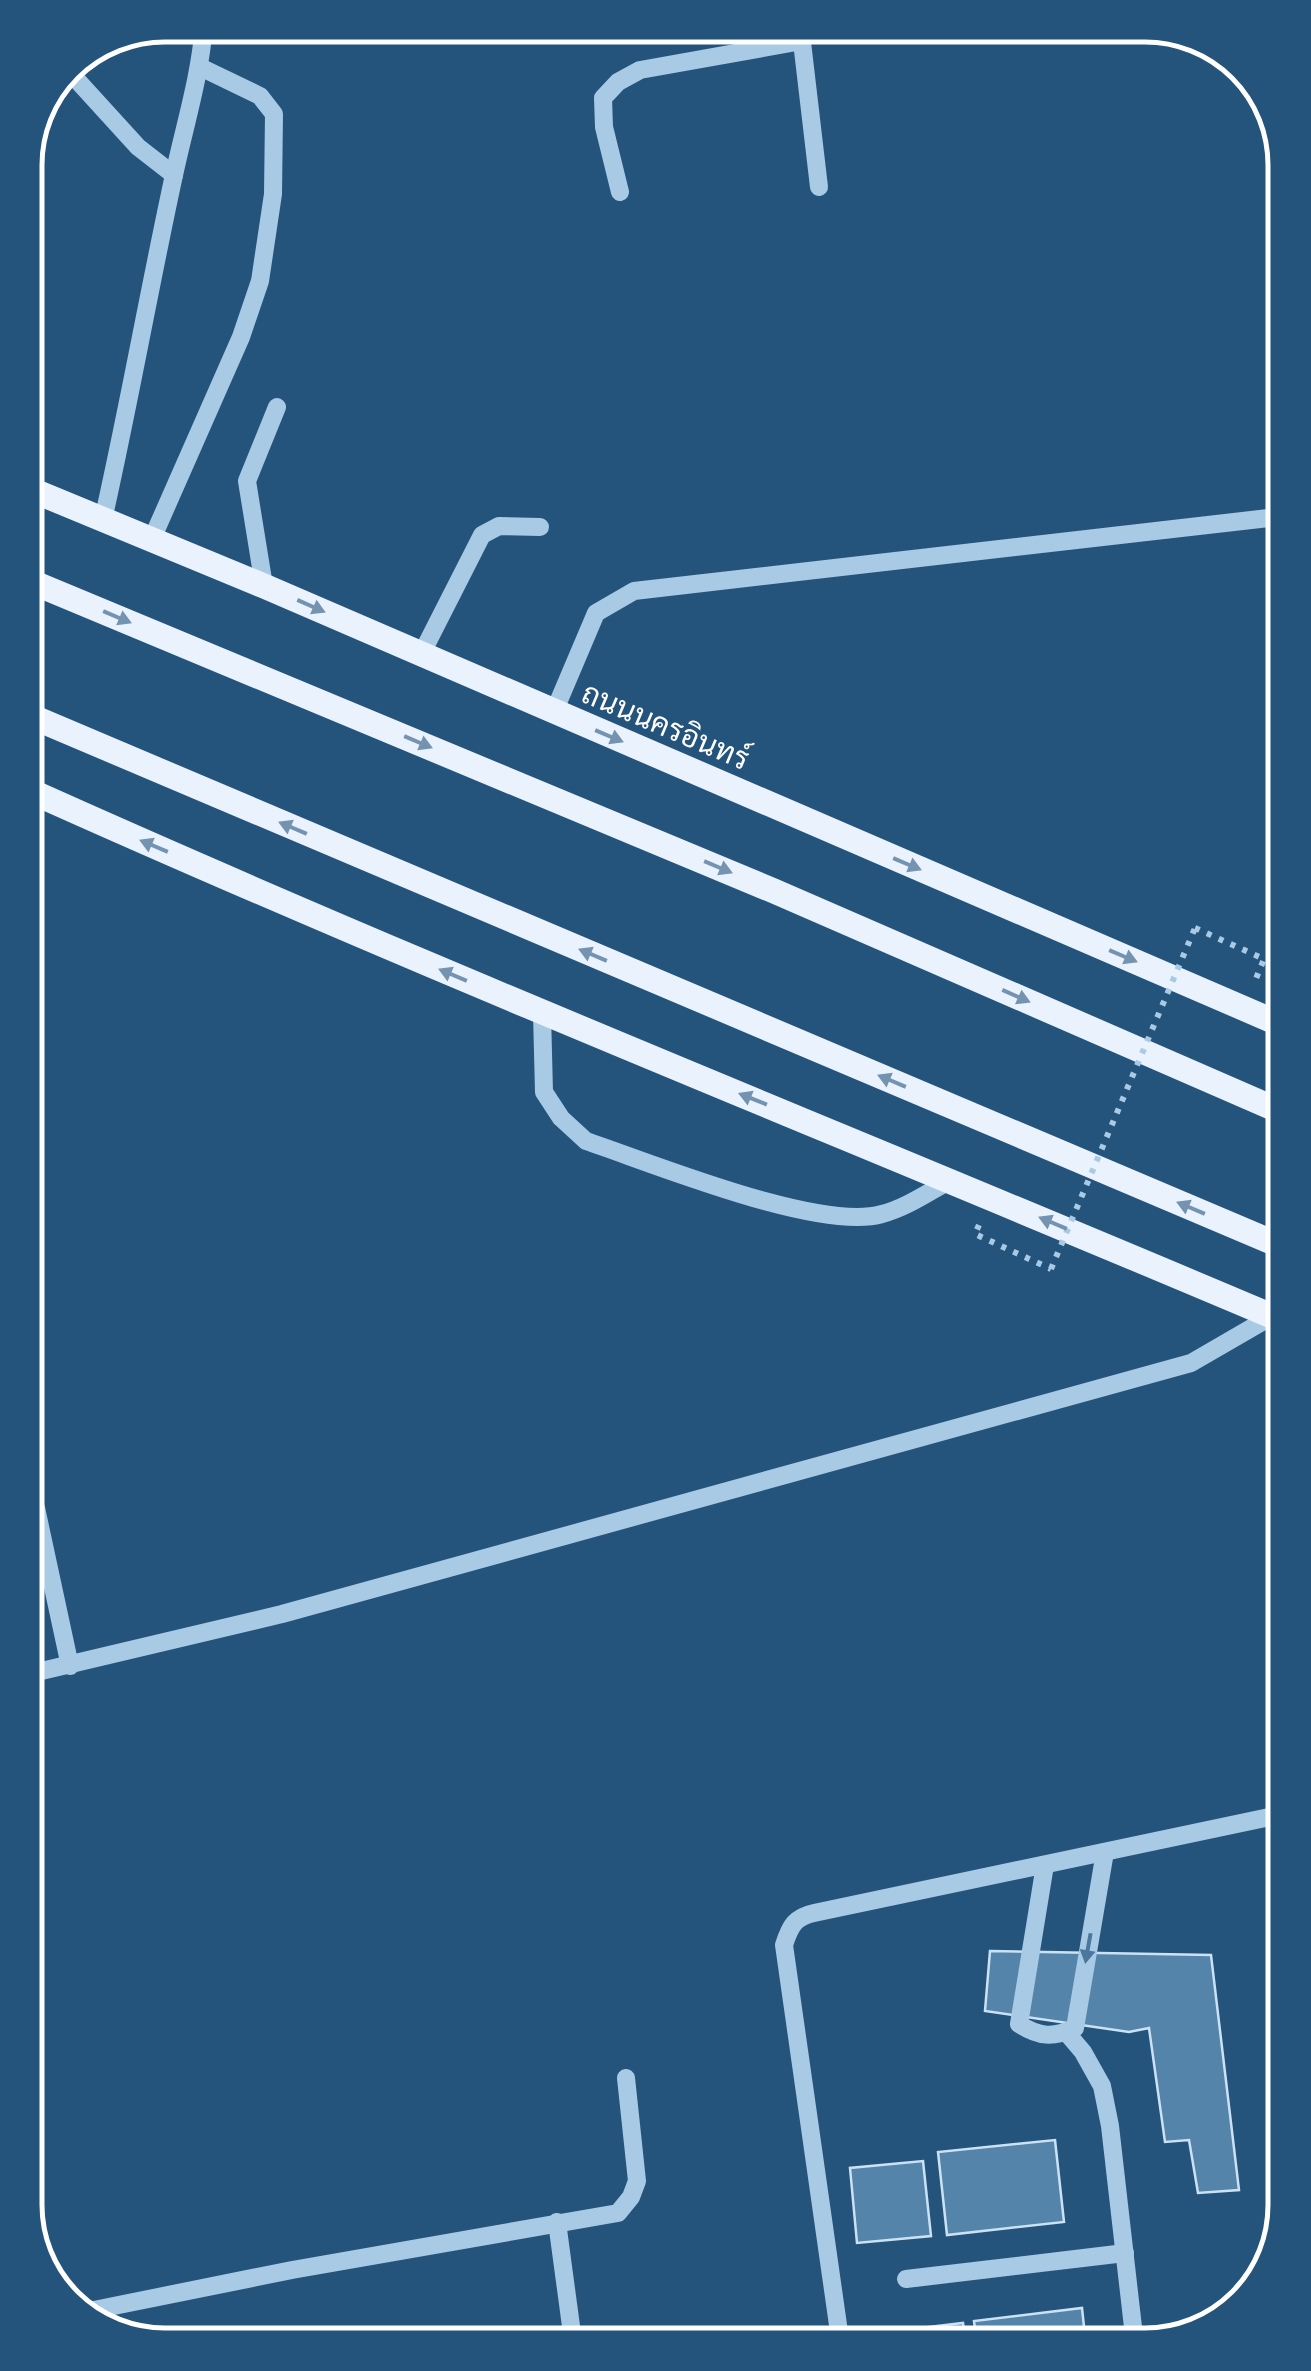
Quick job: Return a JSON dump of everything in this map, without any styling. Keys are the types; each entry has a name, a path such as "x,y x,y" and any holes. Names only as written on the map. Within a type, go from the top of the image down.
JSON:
{"main road":[{"name":"ถนนนครอินทร์","path":"43,495 264,586 1268,1019"},
{"path":"43,586 756,883 1268,1105"},
{"path":"43,721 1268,1240"},
{"path":"43,796 542,1014 952,1180 1268,1316"}],"street":[{"path":"103,520 202,42"},
{"path":"620,192 604,127 603,98 618,82 640,70 759,43"},
{"path":"802,43 819,187"},
{"path":"152,539 248,318 260,281 272,194 274,114 260,96 200,67"},
{"path":"77,80 138,146 174,175"},
{"path":"264,586 247,481 277,407"},
{"path":"554,712 596,613 634,591 1268,519"},
{"path":"421,655 482,535 499,526 540,528"},
{"path":"542,1014 544,1092 560,1118 586,1142 793,1209 835,1217 882,1215 952,1180"},
{"path":"42,1671 282,1614 1191,1364 1268,1323"},
{"path":"42,1537 70,1666"},
{"path":"838,2328 784,1945 789,1928 799,1916 1268,1817"},
{"path":"1045,1865 1019,2024 1034,2034 1059,2036 1074,2028 1105,1852"},
{"path":"1066,2032 1083,2052 1102,2086 1133,2328"},
{"path":"99,2309 618,2212 632,2197 637,2180 626,2078"},
{"path":"558,2222 570,2328"},
{"path":"906,2278 1124,2254"}],"path":[{"path":"975,1234 1052,1269 1195,928 1264,959"}],"building":[{"path":"990,1951 1211,1955 1239,2190 1198,2193 1189,2140 1165,2142 1149,2028 1129,2032 985,2011"},
{"path":"1055,2140 1064,2222 947,2235 938,2152"},
{"path":"923,2161 931,2236 857,2243 850,2168"},
{"path":"1082,2308 1084,2328 975,2328 974,2321"},
{"path":"963,2323 964,2328 920,2328"}]}
